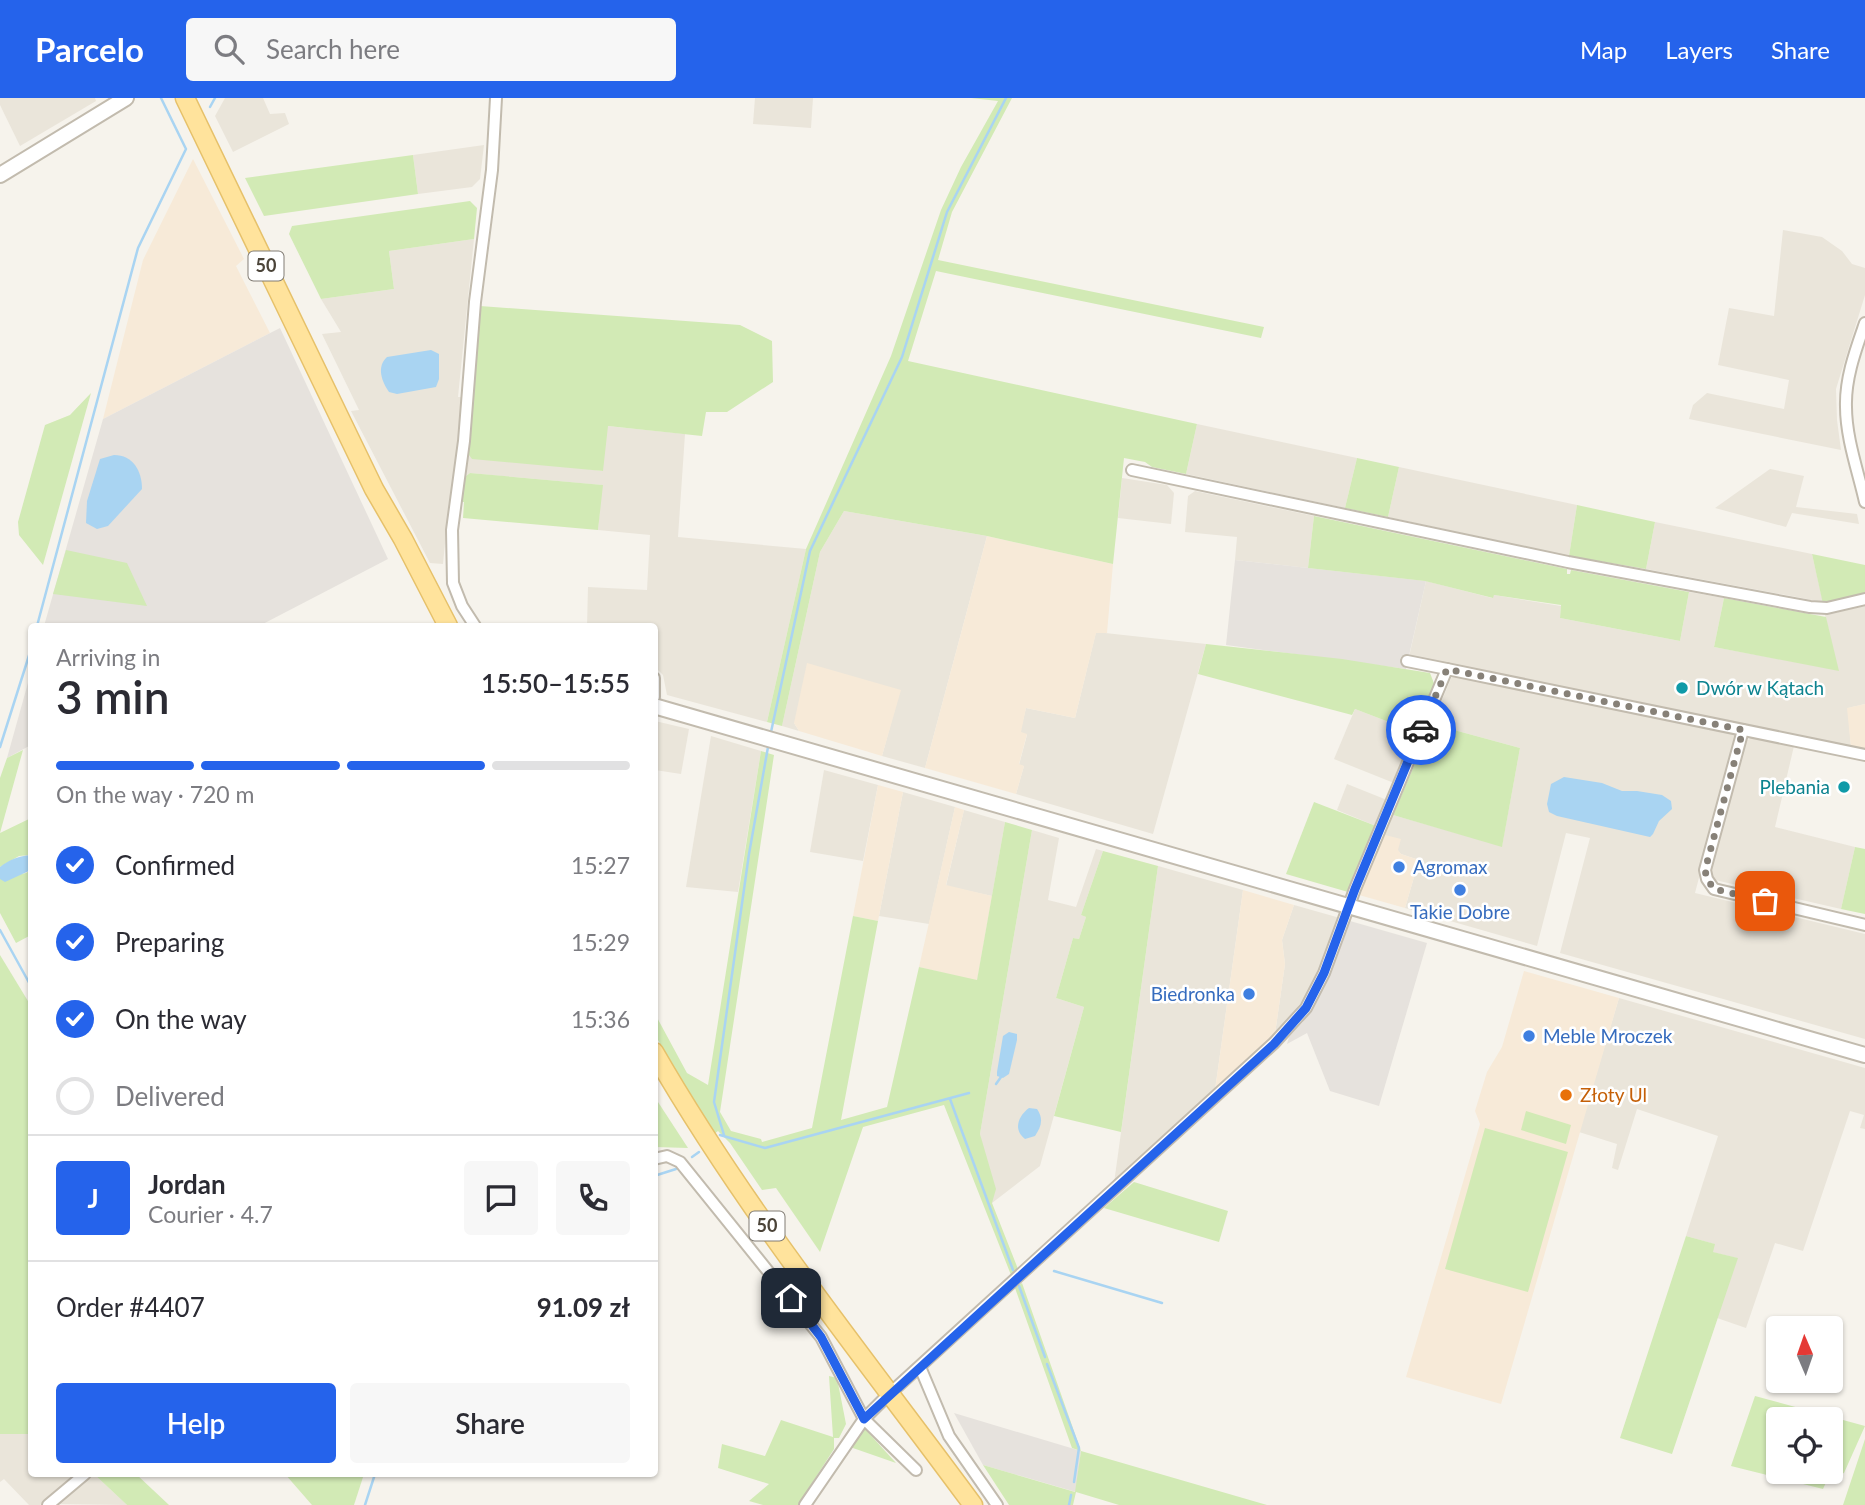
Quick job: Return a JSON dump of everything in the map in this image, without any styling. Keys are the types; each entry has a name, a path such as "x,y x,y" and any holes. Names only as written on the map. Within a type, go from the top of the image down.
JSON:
{"main road":[{"name":"50","path":"185,98 374,489 395,543 433,623"},
{"name":"50","path":"374,489 404,539 446,623"},
{"name":"50","path":"658,1059 697,1124 741,1189 973,1505"}],"street":[{"path":"0,175 126,98"},
{"path":"473,623 462,606 453,583 452,530 464,441 475,302 489,196 496,98"},
{"path":"1865,323 1850,371 1846,408 1849,434 1865,502"},
{"path":"1132,470 1568,562 1810,607 1827,608 1865,599"},
{"path":"1408,662 1865,755"},
{"path":"805,1505 864,1419 890,1393 1289,1027 1312,998 1447,669"},
{"path":"658,707 1865,1055"},
{"path":"1743,730 1705,870 1710,885 1714,889 1865,925"},
{"path":"658,1158 667,1156 680,1162 807,1317 834,1358 864,1419 916,1470"},
{"path":"920,1367 943,1425 961,1456 997,1505"},
{"path":"48,1505 81,1477"}],"shaded area":[{"path":"0,98 95,98 96,101 20,146 0,105"},
{"path":"225,98 263,98 270,114 285,113 289,124 233,152 215,116"},
{"path":"755,98 813,98 811,128 753,124"},
{"path":"484,145 480,179 472,187 418,194 413,155"},
{"path":"193,159 244,259 236,266 270,333 103,419 143,260"},
{"path":"1783,230 1822,237 1842,251 1852,264 1865,268 1865,295 1836,389 1841,450 1689,419 1693,405 1707,393 1784,409 1789,380 1718,365 1729,308 1774,316"},
{"path":"474,239 458,397 465,397 454,502 449,502 443,564 430,563 351,411 359,410 322,334 341,332 321,299 394,289 389,251"},
{"path":"280,328 388,559 265,623 45,623 103,419"},
{"path":"1197,424 1357,458 1345,508 1186,474"},
{"path":"607,426 685,434 678,537 806,549 767,722 667,695 663,675 658,670 658,623 587,623 588,587 647,590 650,535 598,530 602,485 470,473 462,479 466,451 602,471"},
{"path":"1399,467 1577,505 1569,556 1388,517"},
{"path":"1770,469 1804,476 1796,507 1857,514 1859,524 1792,513 1786,527 1715,508"},
{"path":"1122,478 1167,485 1174,493 1171,524 1118,518"},
{"path":"1195,491 1314,516 1308,568 1235,560 1237,537 1185,532 1188,496"},
{"path":"844,511 987,536 925,768 882,756 900,690 794,723 799,731 782,726 820,552"},
{"path":"1655,522 1812,554 1823,602 1646,569"},
{"path":"987,536 1113,564 1107,633 1096,633 1075,718 1026,708 1021,732 1027,734 1019,764 1024,766 1016,794 925,768"},
{"path":"1235,560 1426,581 1406,669 1226,645"},
{"path":"1426,581 1492,598 1494,595 1561,606 1560,618 1680,641 1689,592 1724,598 1714,647 1838,670 1825,615 1865,606 1865,704 1848,708 1851,748 1626,699 1409,657"},
{"path":"1096,632 1206,644 1153,834 1016,794 1024,766 1019,765 1027,735 1020,732 1026,708 1075,718"},
{"path":"807,663 901,690 882,756 799,731 794,723"},
{"path":"1452,676 1737,733 1695,893 1865,934 1865,1039 1560,953 1590,838 1566,833 1537,946 1405,908 1419,860 1401,854 1385,835 1393,815 1502,846 1520,748 1432,724"},
{"path":"28,683 28,747 7,758"},
{"path":"1865,704 1865,750 1851,748 1847,708"},
{"path":"1355,709 1415,732 1394,783 1334,759"},
{"path":"658,722 689,729 681,774 658,770"},
{"path":"711,736 761,751 738,892 686,887"},
{"path":"1753,737 1794,746 1775,827 1855,847 1841,909 1715,880 1709,871 1744,742"},
{"path":"824,770 878,785 863,861 810,852"},
{"path":"1347,784 1387,800 1376,826 1337,810"},
{"path":"878,785 903,792 878,921 853,916"},
{"path":"903,792 955,807 929,924 879,916"},
{"path":"955,807 964,810 946,885 992,896 977,981 919,967"},
{"path":"964,810 1005,822 992,896 946,886"},
{"path":"1032,830 1059,838 1048,900 1076,907 1096,849 1103,851 1081,915 1086,917 1079,939 1073,938 1056,998 1084,1007 1040,1166 992,1203 980,1134"},
{"path":"1385,835 1401,839 1398,850 1401,854 1419,860 1405,908 1359,895"},
{"path":"1158,866 1243,890 1215,1090 1114,1183"},
{"path":"1243,890 1294,905 1282,940 1285,964 1275,1034 1215,1090"},
{"path":"1294,905 1340,918 1303,1000 1275,1034 1285,964 1282,940"},
{"path":"1350,921 1427,943 1379,1106 1330,1091 1307,1033 1287,1044 1289,1037 1303,1022 1325,985"},
{"path":"1524,971 1619,998 1501,1404 1406,1377 1480,1124 1475,1111 1487,1072 1502,1047"},
{"path":"1619,998 1865,1068 1865,1129 1860,1128 1864,1115 1850,1111 1803,1251 1775,1243 1746,1328 1717,1318 1737,1258 1712,1252 1714,1244 1686,1236 1718,1136 1637,1109 1618,1170 1612,1168 1617,1144 1579,1132"},
{"path":"954,1413 1081,1451 1076,1492 983,1465"},
{"path":"0,1434 28,1434 28,1477 74,1477 40,1505 29,1505 4,1479 0,1482"},
{"path":"86,1477 97,1477 127,1505 55,1504"}],"green space":[{"path":"971,98 1012,98 952,212 938,260 1264,327 1261,338 936,271 908,361 1197,424 1186,474 1124,458 1113,564 987,536 844,511 820,552 782,726 767,722 806,549 891,356 941,210 961,167 998,101"},
{"path":"413,155 418,194 264,216 245,178"},
{"path":"470,201 477,208 474,239 389,251 394,289 321,299 289,234 292,226"},
{"path":"480,306 740,325 772,341 773,382 727,412 706,412 702,436 608,426 603,471 472,459 466,451"},
{"path":"91,393 43,565 19,535 18,522 45,425 70,415"},
{"path":"1357,458 1399,467 1388,517 1345,508"},
{"path":"470,473 603,485 598,530 463,518 464,502 459,502 462,479"},
{"path":"1577,505 1655,522 1646,569 1569,556"},
{"path":"1314,516 1567,569 1567,574 1570,574 1571,570 1689,592 1680,641 1560,618 1561,605 1494,595 1493,598 1425,581 1308,568"},
{"path":"66,550 127,563 147,606 53,594"},
{"path":"1812,554 1865,565 1865,595 1823,604"},
{"path":"1724,598 1826,617 1839,671 1714,647"},
{"path":"1206,644 1342,659 1430,673 1435,686 1415,732 1355,709 1352,715 1198,674"},
{"path":"1432,724 1520,748 1502,847 1393,815"},
{"path":"23,750 0,833 0,778 7,758"},
{"path":"761,751 774,755 720,1112 731,1131 761,1139 762,1142 812,1128 853,916 878,921 841,1120 887,1107 919,967 977,980 1005,822 1032,830 980,1134 996,1189 992,1203 1018,1269 1011,1275 944,1105 863,1127 820,1252 776,1188 762,1190 730,1143 718,1131 713,1135 658,1040 658,1019 687,1073 708,1085"},
{"path":"1314,802 1376,826 1348,892 1286,874"},
{"path":"28,819 28,855 19,856 0,867 0,833"},
{"path":"1855,847 1865,849 1865,914 1841,909"},
{"path":"1103,851 1158,866 1121,1132 1054,1116 1084,1007 1056,998 1073,938 1079,939 1086,917 1081,915"},
{"path":"28,872 28,937 16,943 0,913 0,878"},
{"path":"0,955 28,1001 28,1434 0,1434"},
{"path":"658,1102 688,1148 658,1147"},
{"path":"1526,1111 1571,1125 1566,1144 1521,1130"},
{"path":"1485,1128 1568,1152 1528,1292 1445,1269"},
{"path":"1134,1182 1228,1211 1219,1242 1104,1208"},
{"path":"1686,1236 1715,1244 1713,1252 1738,1258 1672,1454 1620,1438"},
{"path":"1022,1283 1081,1451 1072,1448 1015,1288"},
{"path":"829,1376 837,1378 846,1424 839,1438 834,1438 834,1449 798,1505 763,1505 749,1501 769,1484 718,1468 722,1444 765,1456 781,1420 833,1437"},
{"path":"1755,1396 1795,1407 1766,1407 1766,1475 1731,1466"},
{"path":"1843,1420 1865,1426 1843,1473"},
{"path":"865,1429 896,1463 850,1447"},
{"path":"1865,1439 1865,1505 1843,1505"},
{"path":"1081,1451 1267,1505 1119,1505 1076,1492 1073,1505 1009,1505 983,1465 1075,1492"},
{"path":"97,1477 139,1477 169,1505 127,1505"},
{"path":"288,1477 363,1477 354,1505 312,1505"},
{"path":"1803,1484 1825,1484 1823,1489"}],"water":[{"path":"431,350 439,354 439,379 436,387 397,394 389,392 382,379 381,370 387,357"},
{"path":"114,455 126,458 135,465 142,489 108,526 97,529 86,523 87,501 100,459"},
{"path":"1564,777 1602,783 1622,791 1662,795 1671,801 1672,809 1659,821 1650,837 1557,816 1549,812 1547,804 1551,784"},
{"path":"28,855 28,871 5,882 0,879 0,867"},
{"path":"1009,1032 1017,1034 1017,1040 1009,1074 1003,1078 997,1076 997,1072 1003,1036"},
{"path":"1029,1108 1037,1109 1041,1123 1035,1136 1025,1139 1019,1131 1018,1123"}],"waterway":[{"path":"38,623 138,248 186,149 161,98"},
{"path":"210,107 215,98"},
{"path":"771,732 810,551 902,357 947,212 1006,98"},
{"path":"0,747 28,659"},
{"path":"724,1135 714,1102 749,854 768,747"},
{"path":"0,930 28,981"},
{"path":"996,1084 1001,1077"},
{"path":"720,1135 765,1148 969,1093"},
{"path":"950,1099 1013,1270"},
{"path":"692,1157 699,1152"},
{"path":"658,1175 676,1169"},
{"path":"1054,1271 1162,1303"},
{"path":"1019,1286 1045,1357"},
{"path":"1047,1364 1079,1448 1074,1482"},
{"path":"365,1505 374,1477"},
{"path":"1069,1505 1071,1495"}],"way so far":[{"path":"1421,730 1447,669 1743,730 1705,870 1714,889 1765,901"}],"place":[{"name":"Dwór w Kątach","path":"1682,688"},
{"name":"Plebania","path":"1844,787"},
{"name":"Agromax","path":"1399,867"},
{"name":"Takie Dobre","path":"1460,890"},
{"name":"Biedronka","path":"1249,994"},
{"name":"Meble Mroczek","path":"1529,1036"},
{"name":"Złoty Ul","path":"1566,1095"}],"route":[{"path":"791,1298 834,1358 864,1419 886,1396 1274,1044 1298,1018 1312,998 1324,973 1355,889 1421,730"}]}
